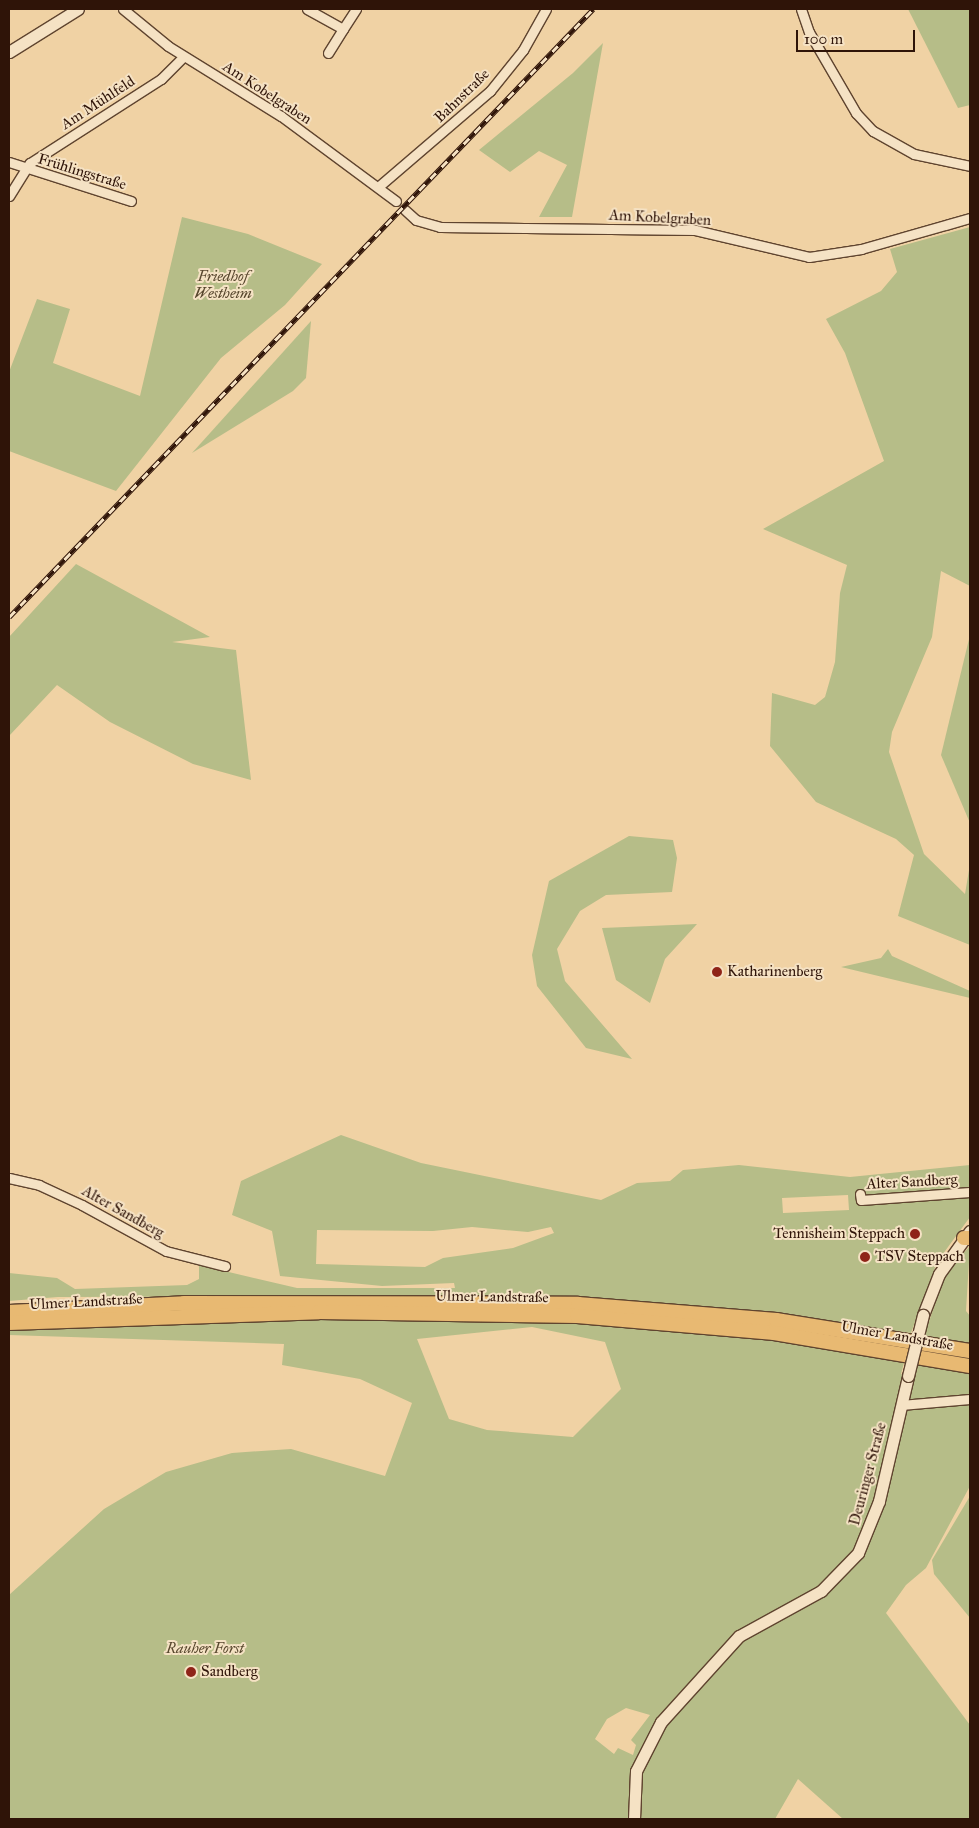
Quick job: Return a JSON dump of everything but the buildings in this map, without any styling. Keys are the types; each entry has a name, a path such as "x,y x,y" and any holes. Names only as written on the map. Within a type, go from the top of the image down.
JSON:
{"main road":[{"name":"Ulmer Landstraße","path":"9,1312 184,1302 568,1304 776,1320 970,1351"},
{"name":"Ulmer Landstraße","path":"9,1323 318,1312 586,1316 774,1332 970,1366"}],"street":[{"path":"9,52 78,9"},
{"name":"Am Kobelgraben","path":"123,9 183,56 281,116 396,201"},
{"path":"307,9 343,29"},
{"path":"328,53 356,9"},
{"name":"Bahnstraße","path":"378,187 490,91 523,50 546,9"},
{"path":"801,9 809,32 856,113 873,131 914,154 970,166"},
{"name":"Am Mühlfeld","path":"26,169 161,79 183,56"},
{"name":"Frühlingstraße","path":"9,162 130,201"},
{"name":"Frühlingstraße","path":"9,196 26,169"},
{"name":"Am Kobelgraben","path":"405,210 416,220 440,227 695,230 809,257 861,249 970,218"},
{"name":"Alter Sandberg","path":"9,1178 39,1185 82,1204 166,1251 225,1266"},
{"name":"Alter Sandberg","path":"860,1194 861,1200 970,1192"},
{"name":"Deuringer Straße","path":"634,1819 636,1771 661,1722 739,1636 821,1591 858,1553 879,1501 923,1314 939,1274 968,1236"},
{"path":"901,1405 970,1399"}],"green space":[{"path":"908,9 970,9 970,105 958,108"},
{"path":"603,43 572,217 539,217 567,165 539,151 510,172 479,150 573,73"},
{"name":"Friedhof Westheim","path":"182,217 248,234 322,264 285,305 221,358 116,491 9,451 9,372 37,299 70,309 53,363 140,396"},
{"path":"970,227 970,586 941,571 932,637 892,732 889,752 924,854 965,894 970,864 970,945 898,916 914,855 896,839 816,802 770,746 772,693 815,705 825,697 835,662 840,593 847,565 763,529 884,461 845,353 826,319 881,291 897,272 890,249"},
{"path":"311,321 306,378 293,391 192,453"},
{"path":"76,564 210,637 172,642 236,650 251,780 193,764 110,722 57,685 9,736 9,637"},
{"path":"970,635 970,823 941,755"},
{"path":"629,836 673,840 677,858 672,892 606,895 580,911 557,949 565,981 632,1059 586,1048 537,986 532,955 549,881"},
{"path":"697,924 665,959 650,1003 616,980 602,928"},
{"path":"888,949 892,956 970,991 970,998 841,967 881,958"},
{"path":"341,1135 421,1163 601,1200 637,1183 670,1181 683,1170 739,1165 850,1177 970,1165 970,1217 937,1262 911,1333 741,1310 541,1296 58,1297 9,1301 9,1273 57,1278 75,1289 187,1285 199,1279 199,1265 297,1288 455,1288 454,1283 382,1286 280,1276 272,1231 232,1215 241,1181","holes":["848,1195 849,1210 783,1213 782,1198","472,1227 528,1232 551,1227 554,1233 513,1248 443,1258 425,1267 316,1264 317,1230 433,1231"]},
{"path":"970,1246 966,1311 970,1316 970,1345 924,1336 946,1272"},
{"name":"Rauher Forst","path":"392,1318 557,1319 790,1340 905,1359 901,1374 914,1377 918,1362 970,1374 970,1486 926,1568 906,1585 886,1613 970,1725 970,1819 843,1819 798,1779 775,1819 9,1819 9,1595 104,1509 166,1472 232,1453 291,1449 385,1476 412,1403 360,1379 282,1365 284,1344 9,1335 9,1328 149,1321","holes":["532,1327 605,1342 621,1389 573,1437 487,1430 449,1419 417,1339","626,1708 650,1715 631,1740 636,1745 633,1755 618,1748 614,1754 595,1739 607,1719"]},
{"path":"970,1496 970,1618 934,1574 932,1560"}],"railway":[{"path":"9,617 593,9"}],"place":[{"name":"Katharinenberg","path":"717,972"},
{"name":"Tennisheim Steppach","path":"915,1234"},
{"name":"TSV Steppach","path":"865,1257"},
{"name":"Sandberg","path":"191,1672"}]}
